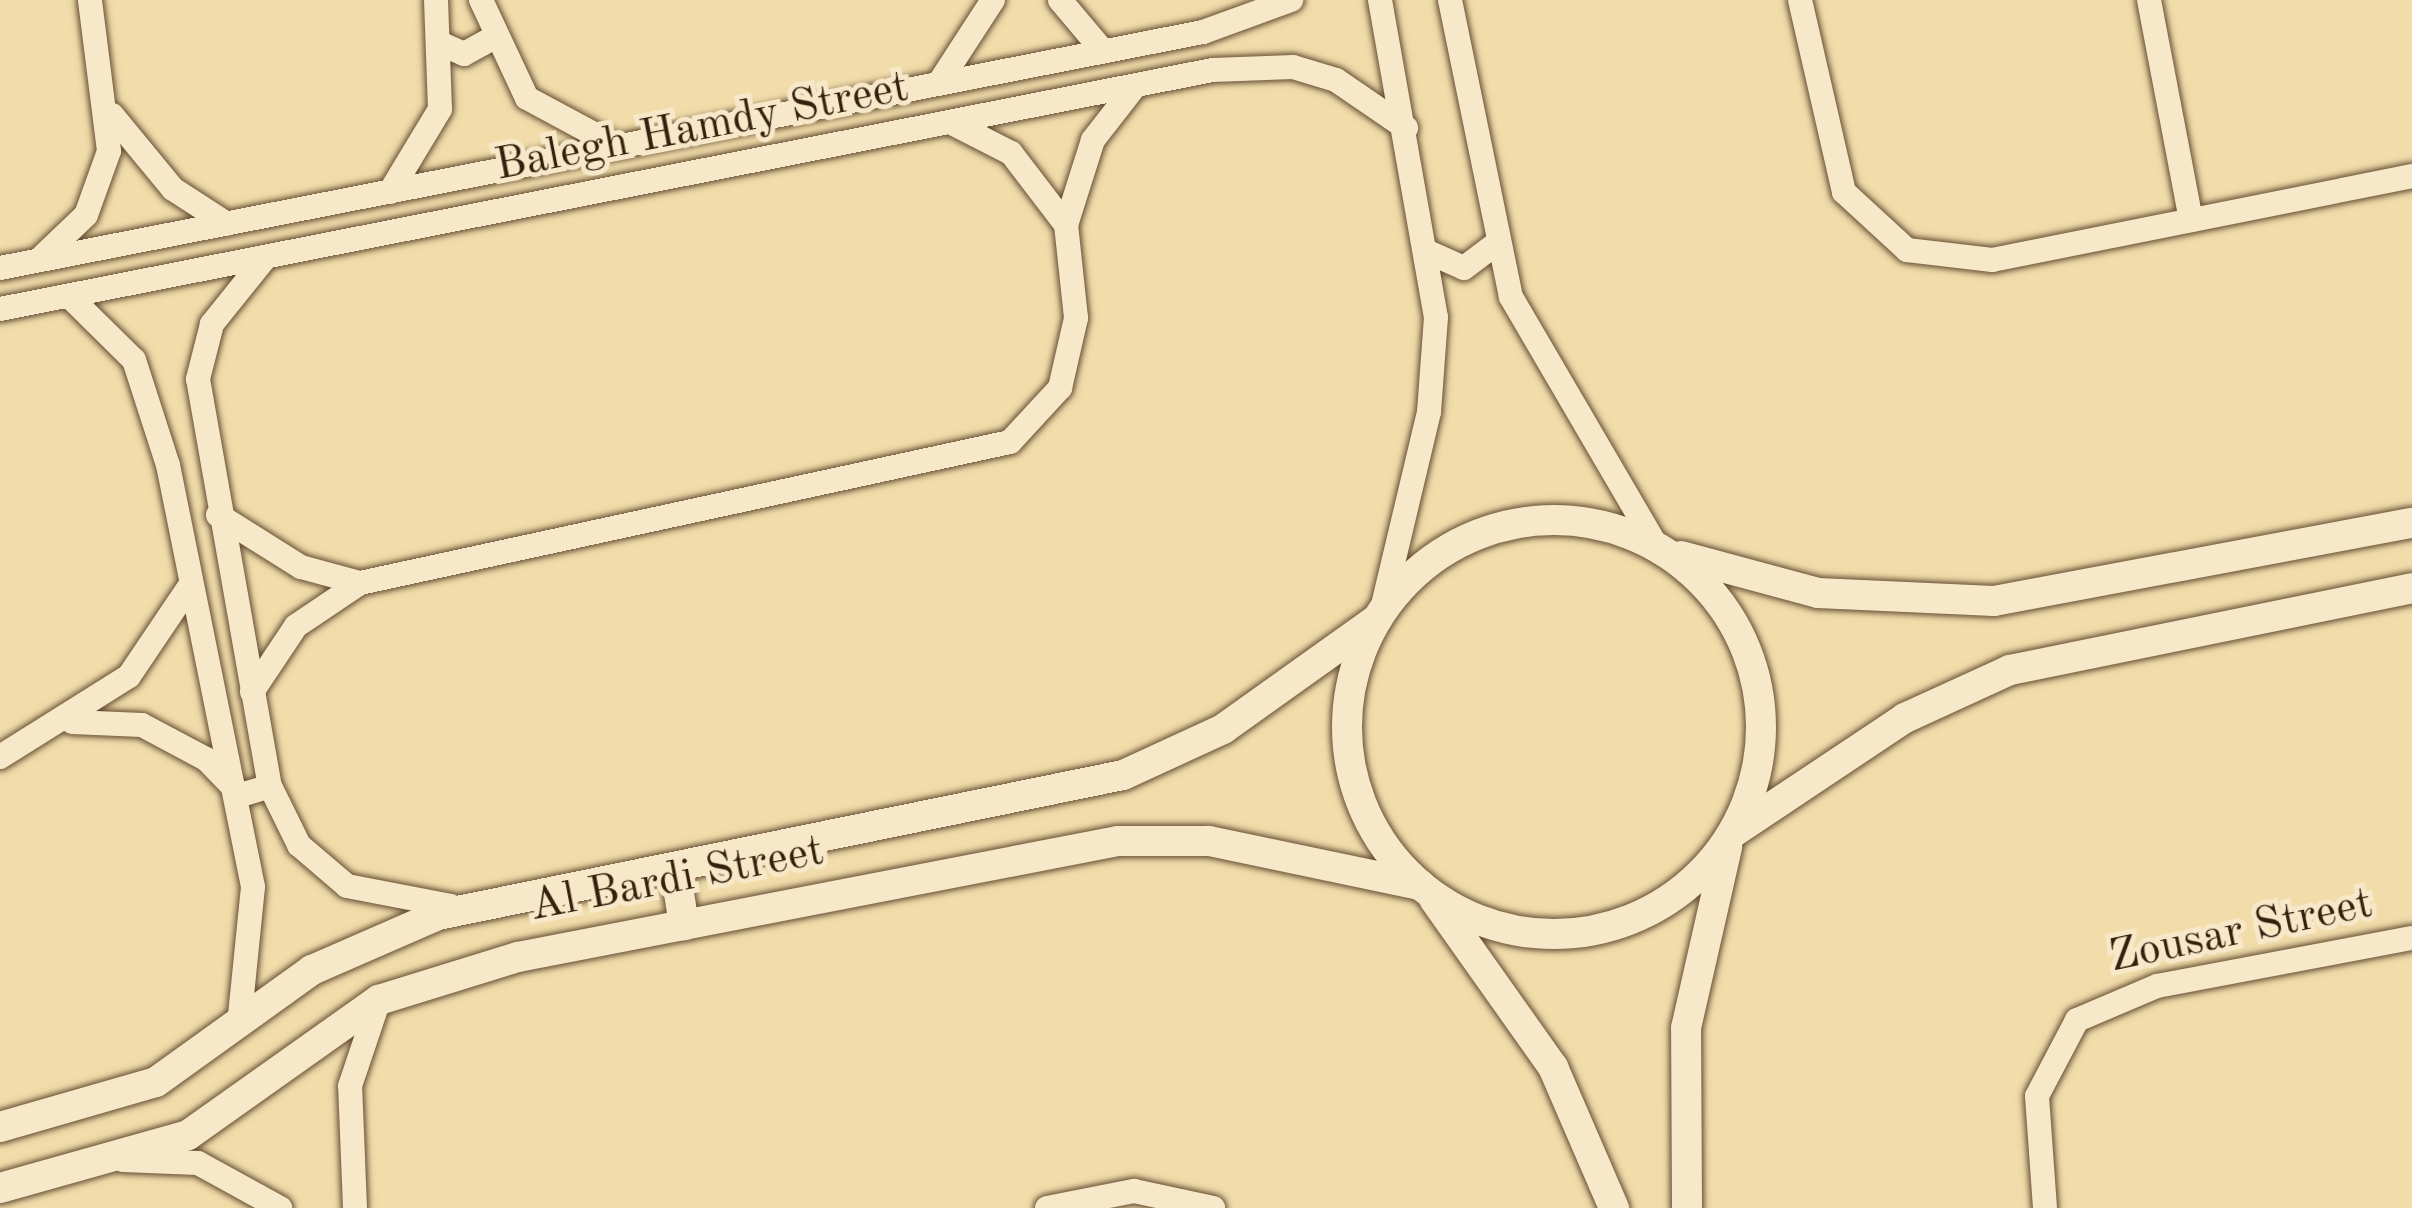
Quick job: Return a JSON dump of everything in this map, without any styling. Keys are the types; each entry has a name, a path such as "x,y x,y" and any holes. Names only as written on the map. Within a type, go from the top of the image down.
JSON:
{"street":[{"path":"36,261 86,214 112,115 90,0"},
{"path":"390,191 440,109 444,45 436,0"},
{"path":"482,0 490,39 554,121 619,147"},
{"path":"939,83 993,0"},
{"path":"1060,0 1103,51"},
{"name":"Balegh Hamdy Street","path":"0,268 1203,32 1292,0"},
{"path":"1381,0 1428,252 1429,412 1379,616 1350,695 1348,760 1378,836 1426,890 1553,1067 1614,1208"},
{"path":"1450,0 1496,244 1532,346 1662,550 1730,616 1755,679 1761,746 1731,836 1687,1028 1687,1208"},
{"path":"1800,0 1844,192 1907,250 1992,260 2412,176"},
{"path":"2150,0 2192,220"},
{"path":"1203,32 1215,46 1213,70"},
{"path":"444,45 474,53 490,39"},
{"name":"Balegh Hamdy Street","path":"0,309 1213,70 1294,67 1336,80 1406,128"},
{"path":"252,692 296,626 361,583 1010,442 1060,388 1073,352 1066,225 1093,140 1137,85"},
{"path":"112,115 173,189 227,224"},
{"path":"950,122 1011,153 1066,225"},
{"path":"701,131 710,170"},
{"path":"1428,252 1464,268 1496,244"},
{"path":"266,257 227,300 202,351 207,459 270,786 299,845 347,886 407,906 477,906"},
{"path":"69,296 134,360 168,465 255,922 239,1025"},
{"path":"168,465 190,451 207,459"},
{"path":"218,515 301,567 361,583"},
{"path":"1379,616 1435,557 1506,526 1583,522 1662,550 1818,592 1970,602 2412,523"},
{"path":"0,757 70,722 141,662 191,584"},
{"path":"1426,890 1520,931 1615,925 1672,896 1731,836 1905,718 2010,670 2412,588"},
{"name":"Al Bardi Street","path":"0,1127 123,1096 355,946 477,906 1123,775 1223,729 1379,616"},
{"path":"70,722 176,738 247,797 270,786"},
{"name":"Al Bardi Street","path":"0,1188 123,1160 220,1118 379,1000 461,971 1140,840 1256,848 1426,890"},
{"path":"675,868 684,925"},
{"name":"Zousar Street","path":"2045,1208 2037,1096 2077,1019 2157,986 2412,938"},
{"path":"355,1208 350,1086 379,1000"},
{"path":"123,1160 197,1163 280,1208"},
{"path":"1047,1208 1135,1191 1213,1208"}]}
